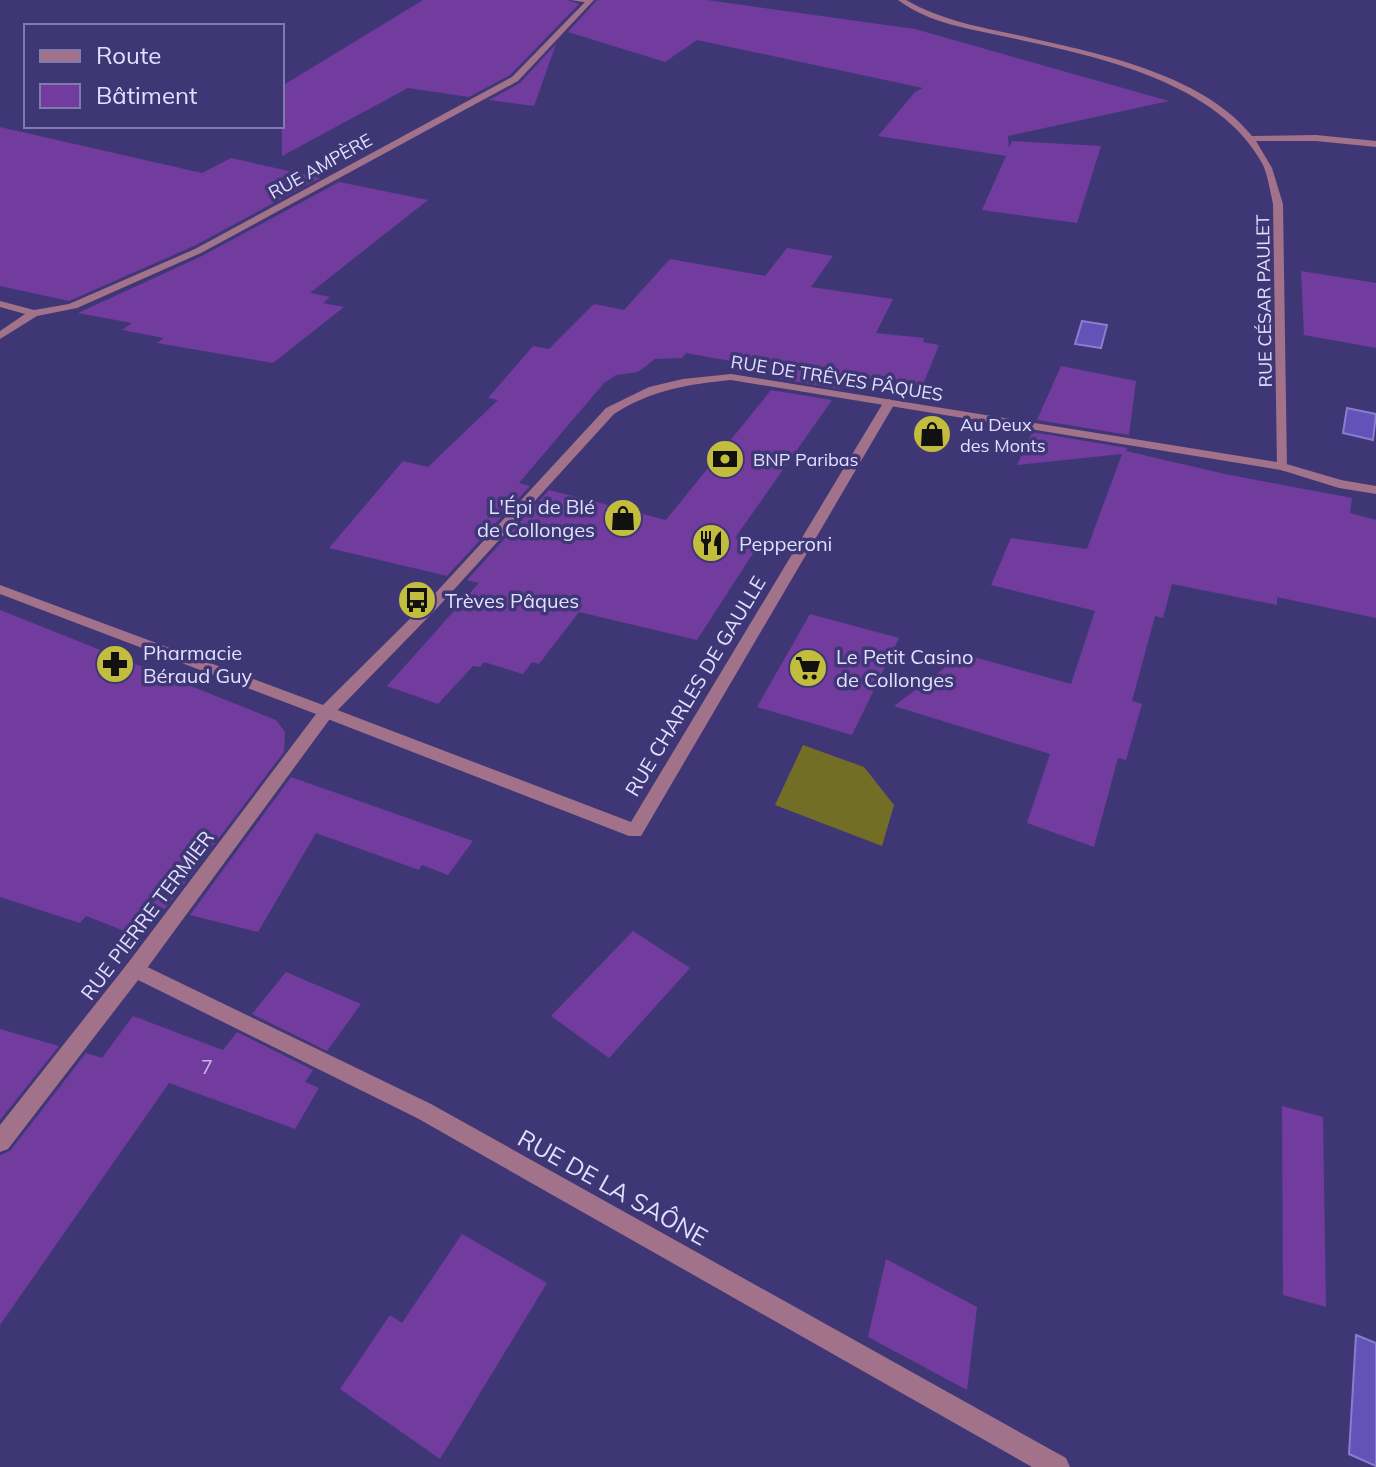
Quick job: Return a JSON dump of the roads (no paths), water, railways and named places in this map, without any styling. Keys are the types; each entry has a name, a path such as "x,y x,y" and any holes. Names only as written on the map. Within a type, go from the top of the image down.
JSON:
{"street":[{"path":"574,0 590,1"},
{"name":"RUE CÉSAR PAULET","path":"901,0 940,19 1081,52 1171,83 1216,108 1251,139 1267,164 1278,204 1283,467"},
{"name":"RUE AMPÈRE","path":"34,313 73,306 198,251 515,79 590,1"},
{"path":"1251,139 1316,138 1376,144"},
{"path":"0,304 34,313"},
{"path":"0,336 34,313"},
{"name":"RUE DE TRÊVES PÂQUES","path":"326,712 434,603 610,411 633,394 689,381 731,377 1283,467 1339,484 1376,490"},
{"name":"RUE CHARLES DE GAULLE","path":"326,712 635,831 889,403"},
{"path":"0,589 326,712"},
{"name":"RUE PIERRE TERMIER","path":"0,1142 135,969 326,712"},
{"name":"RUE DE LA SAÔNE","path":"135,969 424,1111 1057,1467"}],"place":[{"name":"Au Deux des Monts","path":"932,434"},
{"name":"BNP Paribas","path":"725,459"},
{"name":"L'Épi de Blé de Collonges","path":"623,518"},
{"name":"Pepperoni","path":"711,543"},
{"name":"Trèves Pâques","path":"417,600"},
{"name":"Pharmacie Béraud Guy","path":"115,664"},
{"name":"Le Petit Casino de Collonges","path":"808,668"}]}
